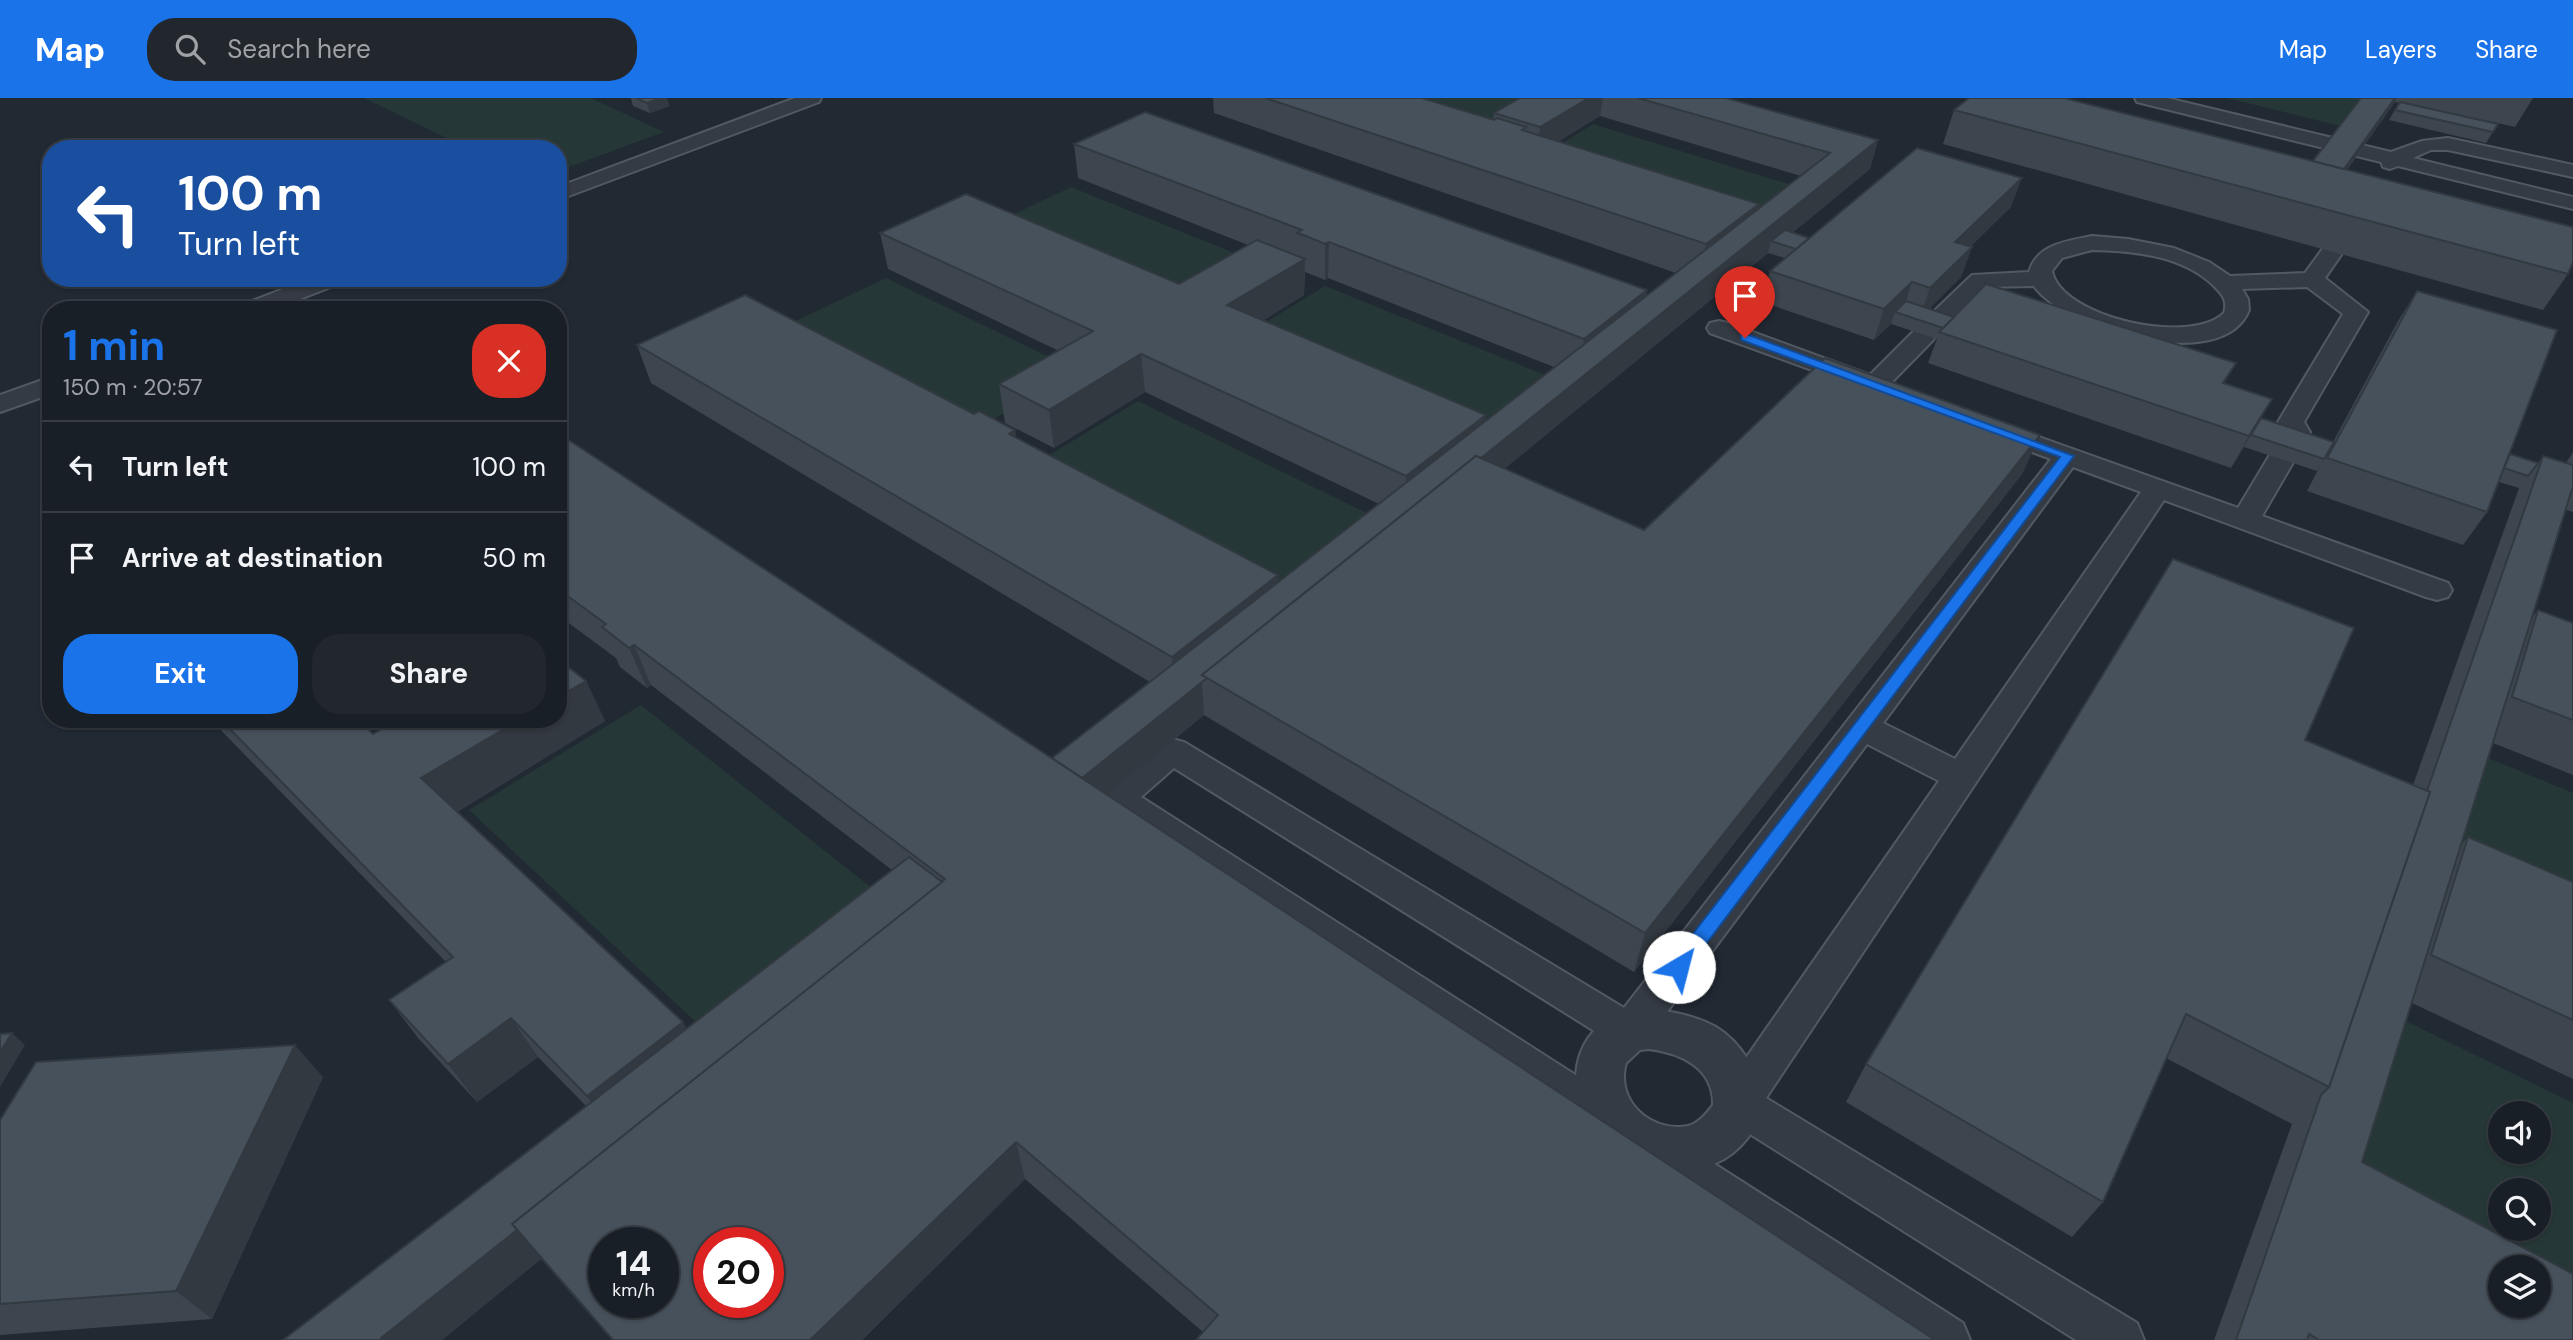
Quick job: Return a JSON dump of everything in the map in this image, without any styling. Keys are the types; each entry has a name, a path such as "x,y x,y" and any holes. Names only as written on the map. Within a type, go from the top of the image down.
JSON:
{"street":[{"path":"1649,1029 1675,1032 1700,1043 1720,1060 1733,1083 1738,1104 1727,1127 1709,1143 1685,1149 1657,1146 1632,1134 1611,1115 1600,1092 1599,1068 1608,1048 1629,1032 1649,1029"}],"lane":[{"path":"567,191 812,98"},
{"path":"2144,98 2573,203"},
{"path":"2379,181 2393,159 2440,144 2465,146 2573,171"},
{"path":"2115,244 2140,247 2188,261 2225,283 2235,294 2238,306 2235,317 2225,326 2186,334 2161,334 2134,330 2083,314 2049,291 2040,279 2039,268 2044,259 2055,251 2071,246 2115,244"},
{"path":"2312,280 2332,252"},
{"path":"1875,385 1980,280 2040,279"},
{"path":"2225,283 2312,280 2357,312 2291,422 2297,432 2245,520"},
{"path":"273,301 310,287"},
{"path":"1719,328 1900,395"},
{"path":"0,404 42,388"},
{"path":"1965,418 2437,590"},
{"path":"1946,1340 1116,798 1172,751 1629,1032 2068,456"},
{"path":"2120,1340 1738,1104 2158,488"},
{"path":"1861,727 1961,776"}],"shaded area":[{"path":"364,98 591,98 664,132 567,168 567,140 450,140"},
{"path":"1355,98 1518,98 1543,106 1484,140"},
{"path":"2227,98 2365,98 2344,127"},
{"path":"1593,124 1808,190 1755,231 1535,160"},
{"path":"1071,187 1259,263 1174,311 984,228"},
{"path":"886,278 1078,371 973,431 781,328"},
{"path":"1325,286 1560,381 1481,443 1241,337"},
{"path":"1138,401 1383,521 1282,599 1033,465"},
{"path":"641,705 892,904 716,1041 469,810"},
{"path":"2486,757 2573,793 2573,925 2448,870"},
{"path":"2406,1021 2573,1103 2573,1299 2551,1278 2551,1255 2513,1255 2354,1180"}],"building":[{"path":"636,98 660,98 647,103"},
{"path":"1265,98 1422,98 1526,127 1522,130 1759,204 1706,244"},
{"path":"1520,98 1589,98 1540,127 1494,113"},
{"path":"1638,98 1726,98 1878,140 1481,458 1476,456 1202,675 1207,678 1082,778 1052,758 1830,153"},
{"path":"1969,98 2064,98 2573,227 2573,262 2568,274 1954,110"},
{"path":"2361,98 2395,98 2344,169 2313,161"},
{"path":"2400,102 2498,124 2493,132 2395,110"},
{"path":"1145,112 1647,290 1584,339 1329,242 1325,244 1297,233 1302,230 1074,144"},
{"path":"1917,148 2022,178 1955,242 1972,247 1930,288 1912,282 1884,309 1770,271"},
{"path":"966,194 1179,284 1257,240 1305,259 1227,305 1486,415 1406,476 1141,354 1049,410 999,384 1093,331 880,233"},
{"path":"1785,230 1809,238 1796,249 1771,241"},
{"path":"1986,284 2236,363 2223,383 2272,399 2249,436 1939,332"},
{"path":"2417,291 2557,330 2487,512 2327,458"},
{"path":"745,295 974,414 979,411 1015,430 1009,434 1278,575 1172,657 637,345"},
{"path":"1906,301 1954,317 1943,328 1895,312"},
{"path":"1825,358 2040,435 1645,933 1202,675 1476,456 1644,530"},
{"path":"2261,418 2334,442 2324,459 2251,435"},
{"path":"567,439 1935,1340 1196,1340 1218,1315 1016,1142 810,1340 613,1340 594,1318 679,1318 679,1227 588,1227 588,1311 512,1224 945,879 634,645 629,648 602,627 606,624 567,596"},
{"path":"2510,454 2538,463 2528,476 2504,468"},
{"path":"2543,456 2573,465 2573,486 2362,1162 2488,1229 2488,1241 2511,1241 2537,1255 2488,1255 2488,1318 2551,1318 2551,1262 2573,1274 2573,1340 2319,1340 2309,1334 2307,1340 2236,1340 2321,1095 2329,1087 2430,792 2427,791"},
{"path":"2173,559 2354,628 2305,740 2430,792 2329,1087 2186,1014 2103,1202 1866,1064"},
{"path":"2538,610 2573,623 2573,720 2512,697"},
{"path":"567,666 586,681 567,692"},
{"path":"229,728 367,728 373,734 383,728 506,728 421,778 683,1022 587,1096 511,1018 448,1064 389,1000 453,957"},
{"path":"2468,837 2573,882 2573,1020 2431,955"},
{"path":"909,857 942,882 512,1224 517,1230 381,1338 382,1340 283,1340"},
{"path":"12,1033 0,1052 0,1034"},
{"path":"295,1045 176,1291 0,1304 0,1120 36,1062"}],"route":[{"path":"1679,967 2068,456 1745,338"}]}
